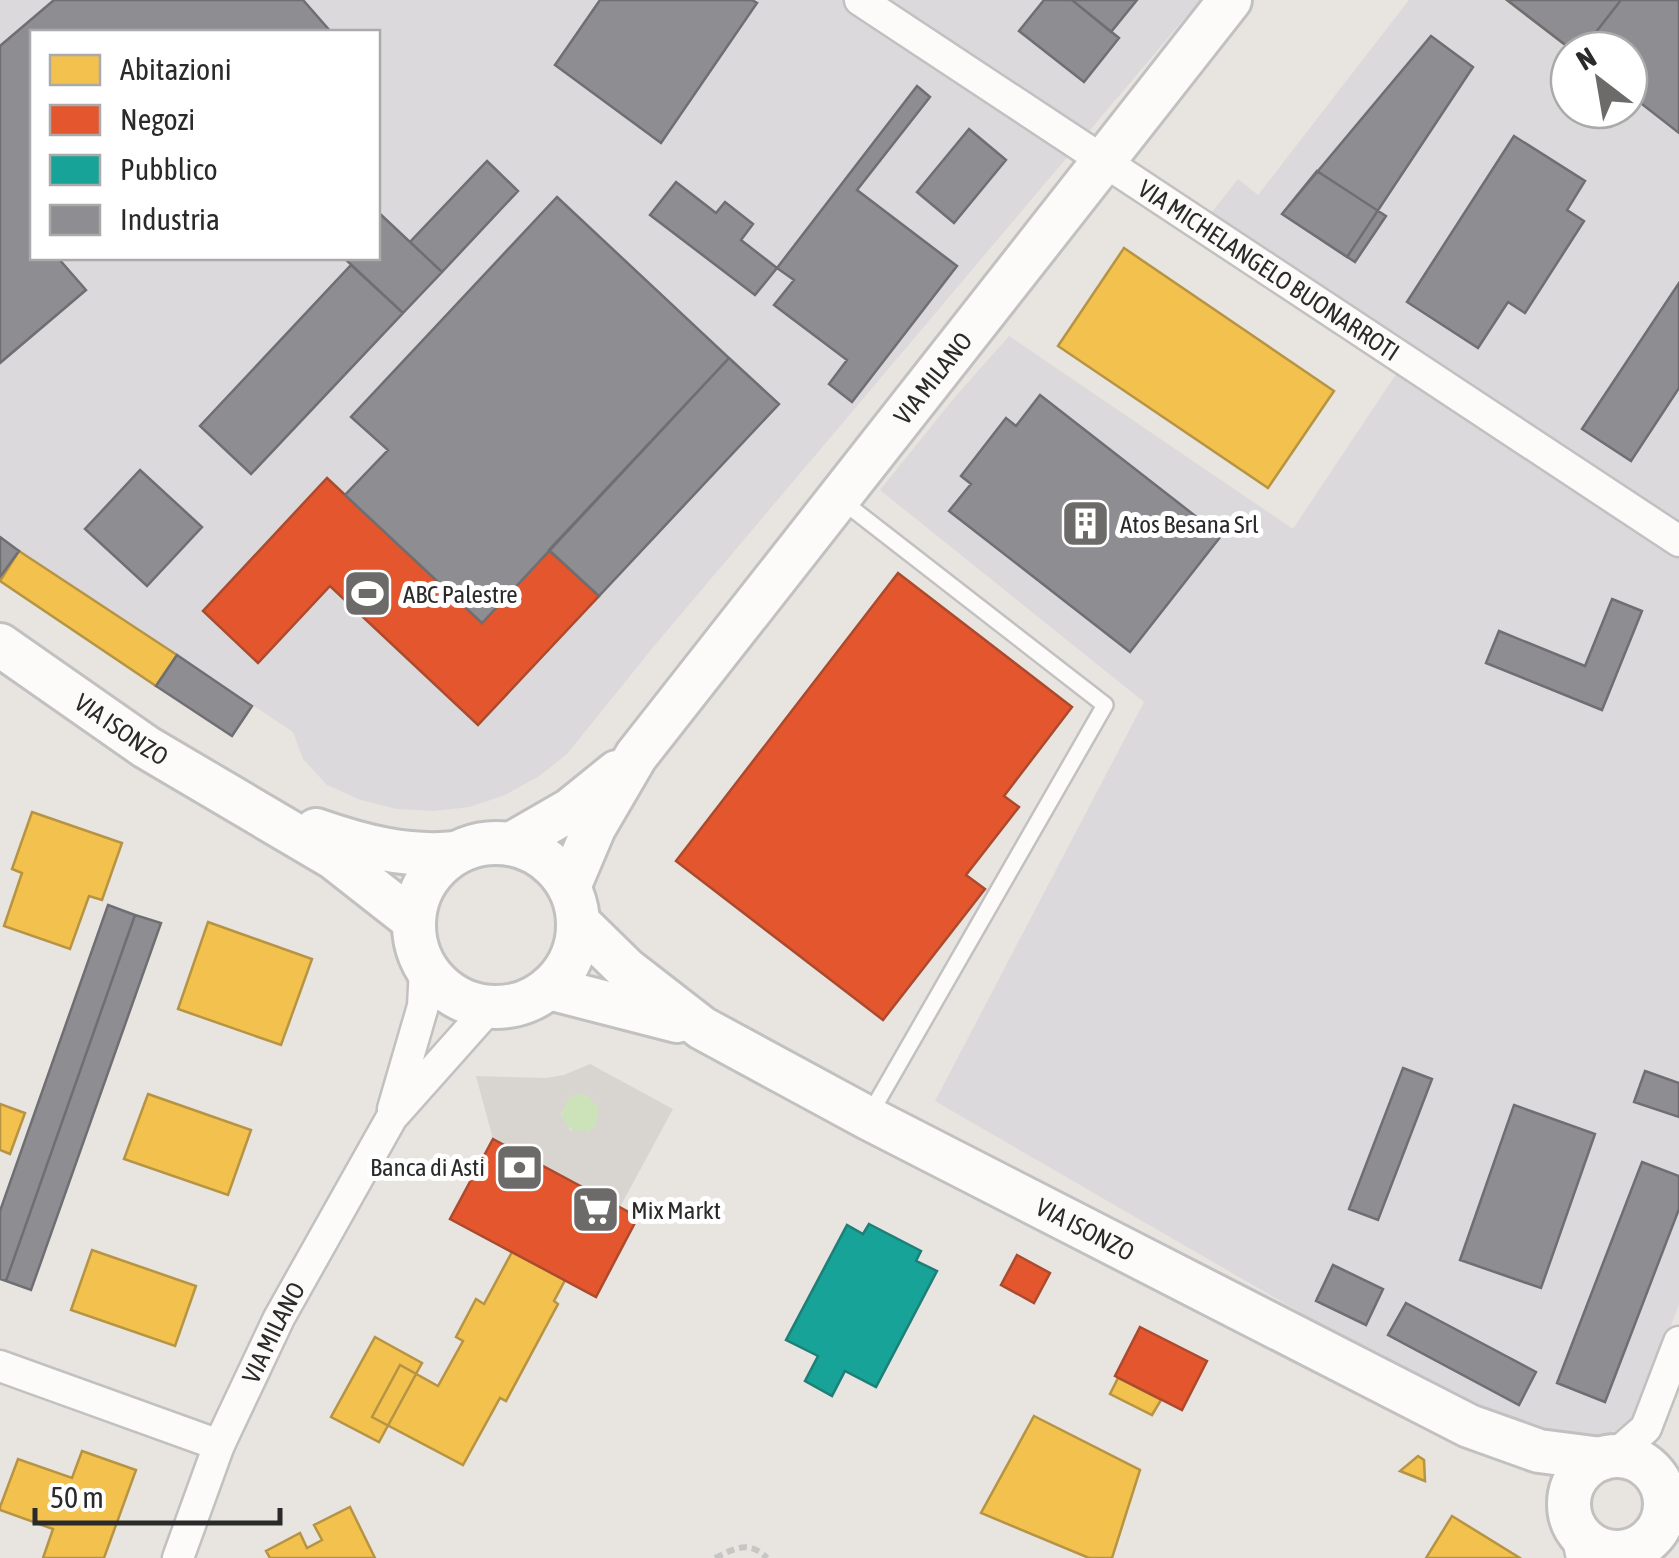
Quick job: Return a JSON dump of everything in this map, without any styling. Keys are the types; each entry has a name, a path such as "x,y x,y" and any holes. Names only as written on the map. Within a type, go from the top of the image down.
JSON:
{"street":[{"name":"VIA MICHELANGELO BUONARROTI","path":"860,0 1679,541"},
{"name":"VIA MILANO","path":"574,905 594,828 636,756 1230,0"},
{"name":"VIA ISONZO","path":"0,645 146,746 334,858 413,920"},
{"name":"VIA MILANO","path":"510,844 570,810 636,756"},
{"name":"VIA ISONZO","path":"250,806 355,844 423,856 456,853"},
{"path":"483,844 510,844 554,867 574,905 576,948 565,970 549,988 521,1004 489,1008 452,996 424,968 413,920 420,893 434,870 456,853 483,844"},
{"name":"VIA ISONZO","path":"574,905 626,970 702,1028 868,1118 1469,1426 1540,1451 1607,1458"},
{"name":"VIA MILANO","path":"392,1116 424,1006 424,968"},
{"name":"VIA ISONZO","path":"549,988 702,1028"},
{"name":"VIA MILANO","path":"178,1558 219,1445 279,1318 392,1116 489,1008"},
{"path":"1600,1544 1571,1489 1588,1466 1607,1458 1646,1428 1679,1342"},
{"path":"0,1366 219,1445"},
{"name":"VIA ISONZO","path":"1469,1426 1525,1468 1600,1544"},
{"path":"1600,1544 1648,1540 1671,1498 1644,1465 1630,1458 1607,1458"},
{"path":"1600,1544 1679,1548"}],"lane":[{"path":"838,498 1105,705 868,1118"}],"path":[{"path":"716,1558 744,1545 757,1548 767,1558"}],"shaded area":[{"path":"0,0 1200,0 567,754 538,777 505,795 470,807 397,809 361,800 327,785 303,759 293,732 0,537"},
{"path":"1409,0 1679,0 1679,1304 1634,1425 1592,1438 1555,1437 1474,1413 935,1101 1144,702 880,490 1009,336 1293,529 1409,355 1209,216 1238,179 1258,195"},
{"path":"590,1064 673,1109 620,1207 493,1139 476,1076 564,1075","holes":["587,1095 599,1108 596,1125 588,1131 570,1130 561,1114 569,1098"]}],"green space":[{"path":"581,1094 594,1100 600,1113 594,1126 581,1132 568,1126 562,1113 568,1100"}],"building: Abitazioni":[{"path":"1507,0 1604,0 1615,8 1598,30 1549,32"},
{"path":"1124,248 1334,391 1268,488 1058,346"},
{"path":"19,551 177,655 156,686 0,581"},
{"path":"32,812 122,843 102,900 89,896 70,949 4,926 22,873 12,869"},
{"path":"208,922 312,959 281,1045 178,1009"},
{"path":"148,1094 251,1130 228,1195 124,1159"},
{"path":"0,1104 25,1113 10,1154 0,1150"},
{"path":"501,1193 587,1239 554,1301 558,1304 506,1401 500,1398 463,1465 372,1417 400,1365 438,1386 463,1341 456,1337 476,1299 484,1304 512,1252 479,1234"},
{"path":"92,1250 196,1286 175,1346 71,1310"},
{"path":"375,1337 422,1363 379,1442 331,1417"},
{"path":"1118,1378 1161,1400 1152,1415 1110,1394"},
{"path":"1034,1416 1140,1470 1112,1558 1089,1558 981,1513"},
{"path":"82,1451 136,1470 104,1558 43,1558 53,1529 0,1507 18,1459 72,1478"},
{"path":"1418,1456 1424,1460 1425,1481 1400,1471"},
{"path":"350,1507 375,1558 270,1558 266,1551 300,1533 307,1548 322,1540 314,1525"},
{"path":"1452,1516 1520,1558 1426,1558"}],"building: Negozi":[{"path":"327,478 482,623 549,550 599,596 478,725 330,586 258,663 203,611"},
{"path":"898,573 1072,707 1004,796 1019,807 966,875 985,889 883,1020 676,861"},
{"path":"493,1139 638,1217 596,1297 450,1219"},
{"path":"1017,1255 1050,1273 1034,1303 1001,1285"},
{"path":"1140,1327 1207,1361 1182,1410 1115,1376"}],"building: Pubblico":[{"path":"869,1224 921,1251 916,1261 937,1271 876,1387 845,1371 832,1396 805,1381 818,1356 786,1340 847,1225 863,1234"}],"building: Industria":[{"path":"54,0 303,0 329,30 30,30 30,260 60,260 86,290 0,363 0,46"},
{"path":"600,0 757,3 661,143 555,65"},
{"path":"1044,0 1072,0 1119,38 1084,82 1019,31"},
{"path":"1072,0 1137,0 1111,32"},
{"path":"1507,0 1621,0 1598,30 1549,32"},
{"path":"1621,0 1679,0 1679,133 1649,110 1649,30 1598,30"},
{"path":"1431,36 1473,67 1347,257 1282,214"},
{"path":"917,86 930,97 857,190 957,266 852,402 829,384 847,360 774,305 794,280 777,268"},
{"path":"969,129 1006,160 954,223 917,192"},
{"path":"1514,136 1585,181 1567,210 1584,221 1525,313 1508,302 1478,348 1407,302"},
{"path":"487,161 518,191 442,272 410,242"},
{"path":"1317,171 1386,216 1355,262 1282,214"},
{"path":"676,182 716,213 725,202 753,224 741,240 777,268 755,295 650,215"},
{"path":"557,197 729,358 482,623 345,495 388,450 351,417"},
{"path":"380,214 442,272 403,313 346,260 380,260"},
{"path":"351,265 403,313 251,474 200,426"},
{"path":"1679,283 1679,388 1631,461 1582,429"},
{"path":"729,358 779,404 599,596 549,550"},
{"name":"Atos Besana Srl","path":"1040,395 1221,536 1130,652 949,511 971,484 961,476 1006,418 1016,426"},
{"path":"140,470 202,527 147,586 85,529"},
{"path":"0,537 19,551 0,577"},
{"path":"1612,599 1642,611 1602,710 1486,663 1499,631 1585,666"},
{"path":"177,655 252,706 232,736 156,686"},
{"path":"108,905 135,915 6,1281 0,1279 0,1211"},
{"path":"135,915 161,923 31,1290 6,1281"},
{"path":"1403,1068 1432,1079 1378,1220 1349,1209"},
{"path":"1645,1071 1679,1083 1679,1117 1634,1102"},
{"path":"1514,1105 1595,1134 1541,1288 1460,1260"},
{"path":"1642,1162 1679,1176 1679,1209 1605,1402 1557,1383"},
{"path":"1333,1265 1383,1289 1366,1325 1316,1301"},
{"path":"1406,1303 1536,1372 1519,1405 1388,1335"}],"place":[{"name":"Atos Besana Srl","path":"1085,524"},
{"name":"ABC Palestre","path":"368,594"},
{"name":"Banca di Asti","path":"520,1167"},
{"name":"Mix Markt","path":"596,1210"}]}
